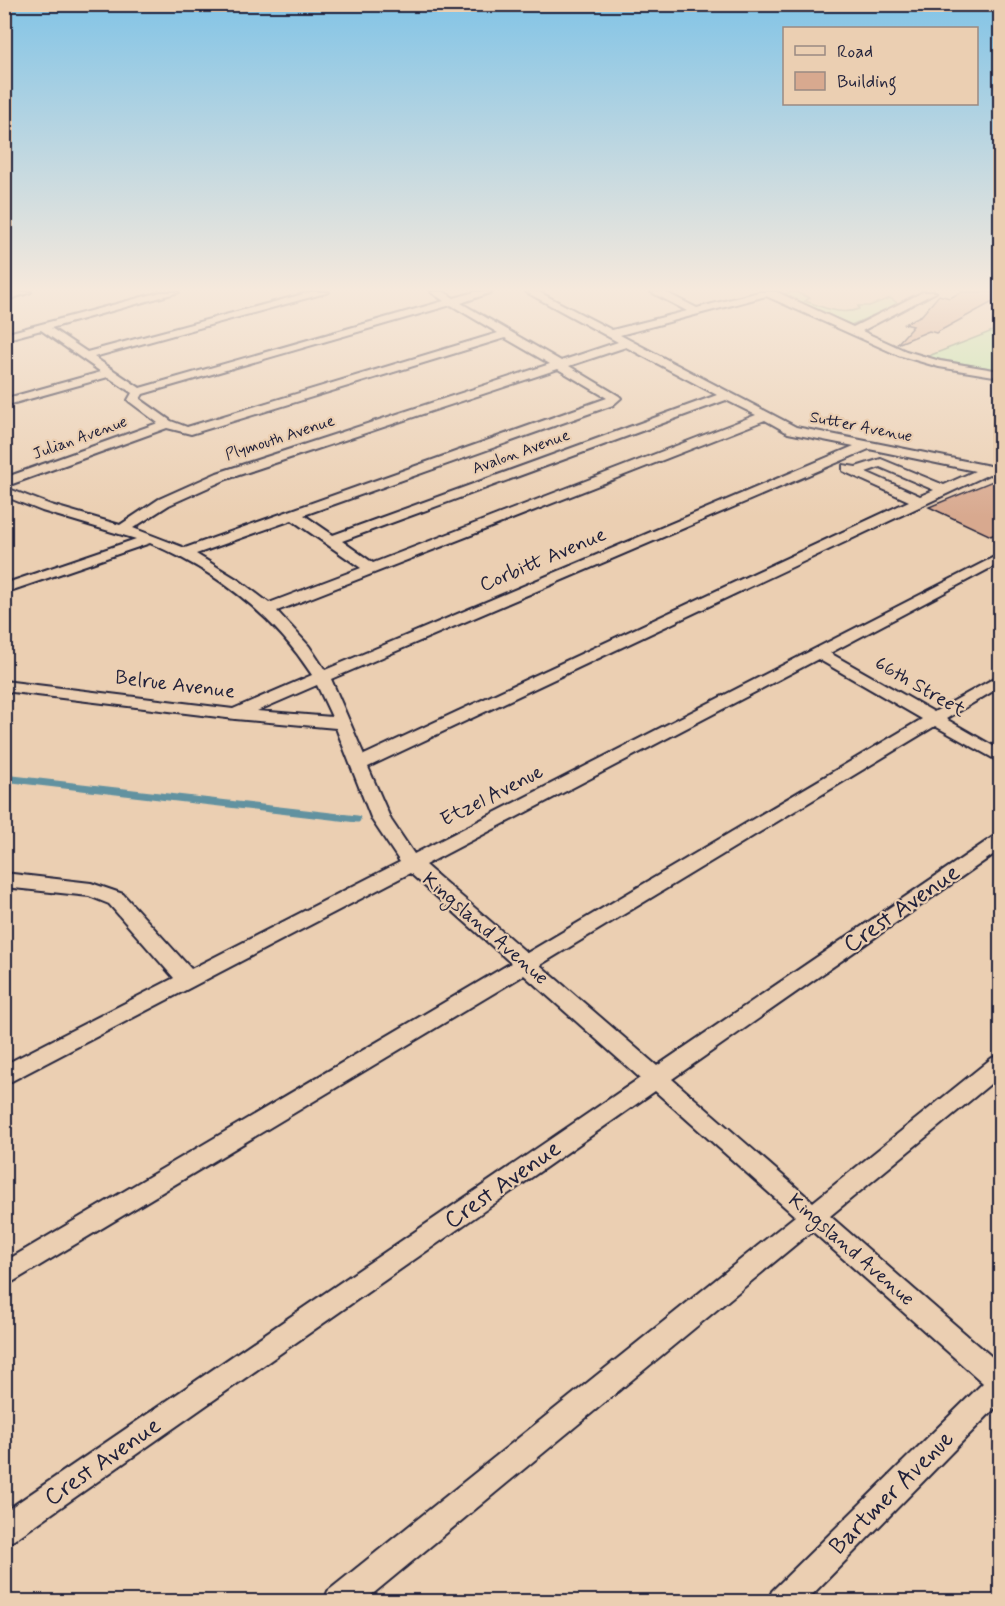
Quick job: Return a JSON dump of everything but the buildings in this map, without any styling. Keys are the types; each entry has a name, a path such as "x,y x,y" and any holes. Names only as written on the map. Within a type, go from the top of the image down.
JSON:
{"street":[{"path":"99,367 138,392 134,400 167,424 188,431 399,367"},
{"name":"Julian Avenue","path":"138,392 225,367"},
{"name":"Plymouth Avenue","path":"123,529 164,502 222,476 555,367"},
{"path":"182,554 609,403 615,398 564,367"},
{"name":"Sutter Avenue","path":"671,367 798,431 994,471"},
{"path":"957,367 1000,374"},
{"path":"4,403 108,373"},
{"name":"Avalon Avenue","path":"330,541 725,396"},
{"path":"268,609 765,416"},
{"name":"Julian Avenue","path":"4,483 167,424"},
{"name":"Corbitt Avenue","path":"235,714 868,445"},
{"path":"833,460 919,501"},
{"path":"855,471 877,462 945,490"},
{"path":"359,764 919,501 994,471"},
{"name":"Kingsland Avenue","path":"4,491 51,510 123,529 149,539 182,554 239,586 268,609 291,633 321,677 389,836 411,863 1000,1383"},
{"path":"292,514 372,569"},
{"path":"4,589 149,539"},
{"name":"Etzel Avenue","path":"4,1076 1000,558"},
{"name":"66th Street","path":"819,652 1000,757"},
{"path":"4,1276 1000,680"},
{"name":"Belrue Avenue","path":"4,686 235,714 341,723"},
{"name":"Crest Avenue","path":"4,1530 1000,841"},
{"path":"4,880 91,890 116,899 188,980"},
{"path":"339,1602 1000,1064"},
{"name":"Bartmer Avenue","path":"783,1602 1000,1383"}],"green space":[{"path":"983,367 1000,367 1000,370"}],"waterway":[{"path":"4,778 357,819"}]}
